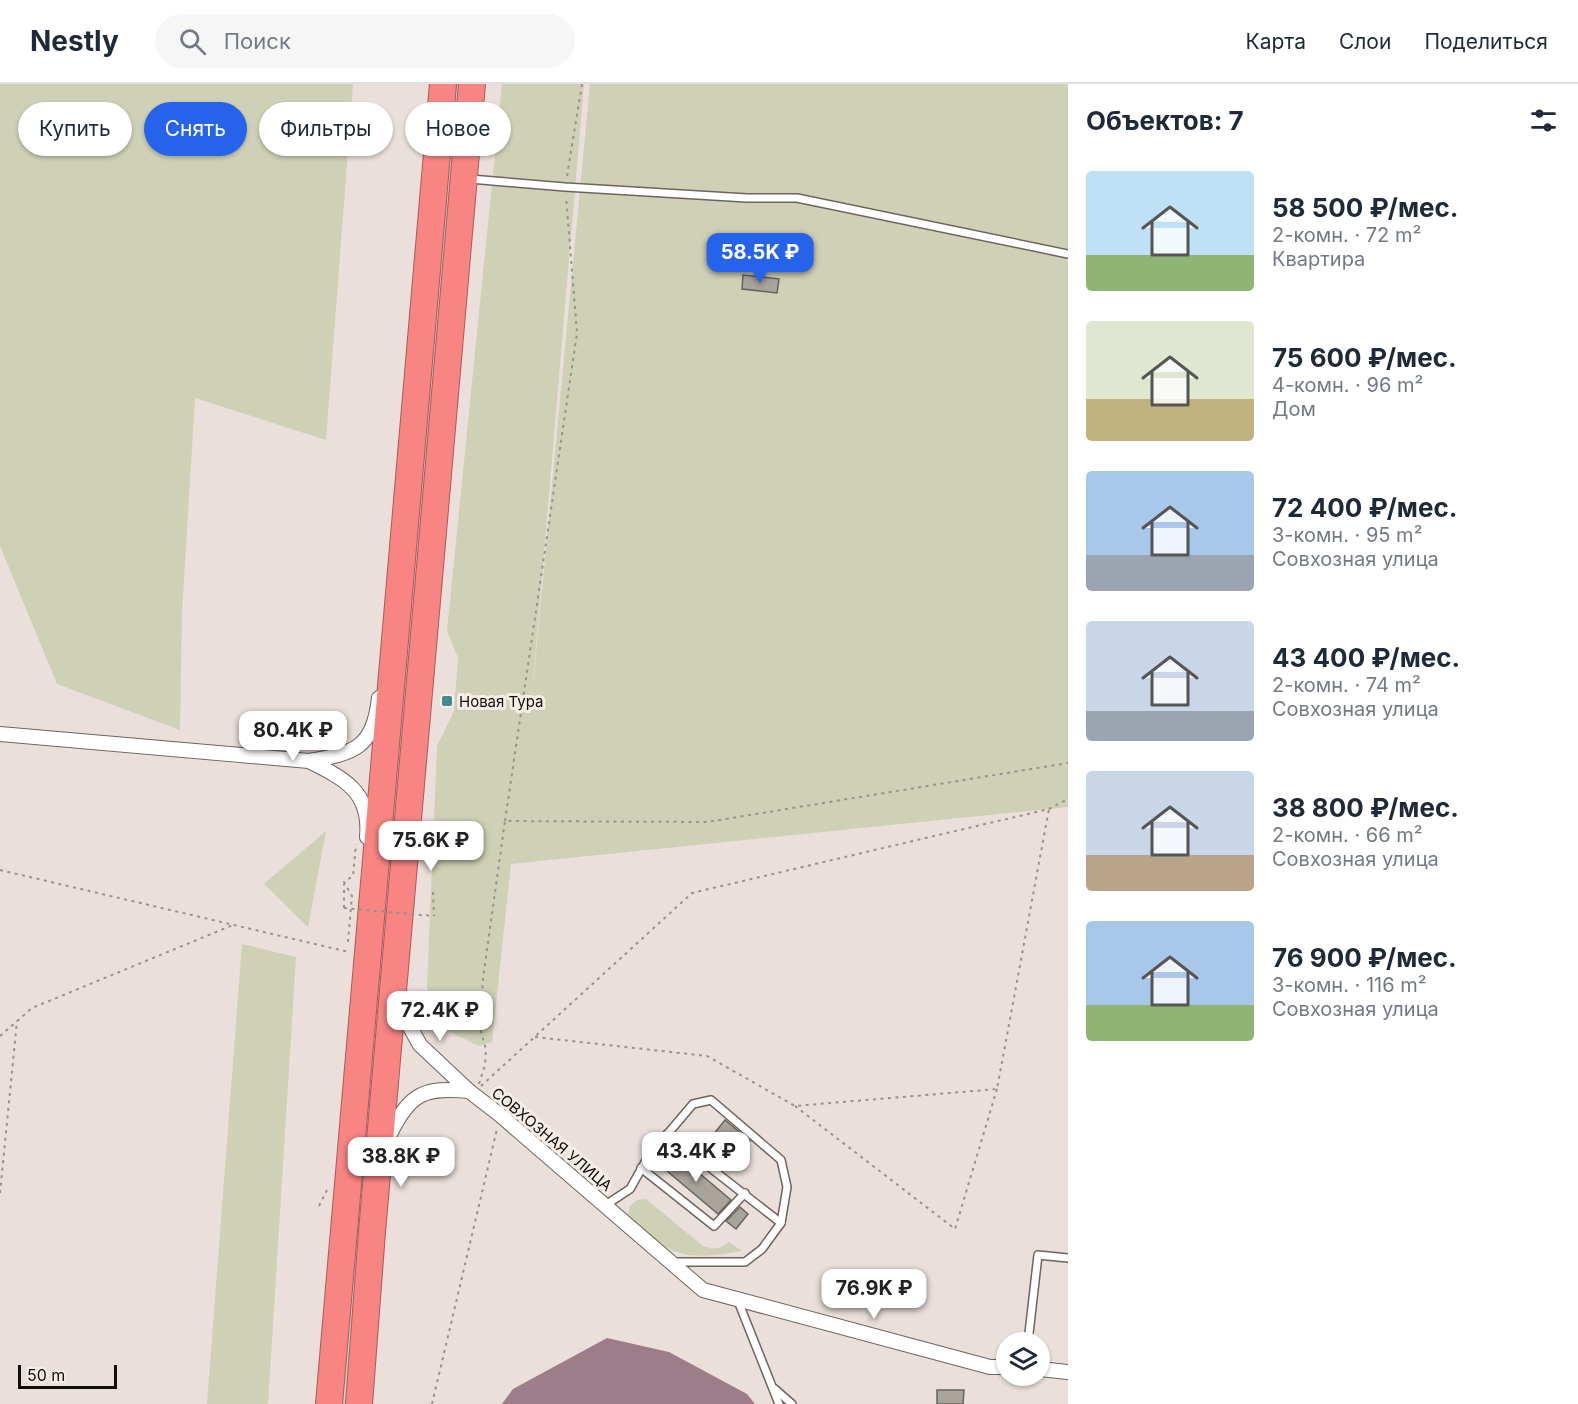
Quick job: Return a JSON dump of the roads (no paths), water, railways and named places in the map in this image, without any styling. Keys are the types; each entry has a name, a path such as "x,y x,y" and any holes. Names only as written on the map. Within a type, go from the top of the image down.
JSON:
{"highway":[{"path":"329,1404 359,953 400,595 442,84"},
{"path":"359,1404 472,84"}],"street":[{"path":"0,734 309,761 342,755 355,749 374,726 387,620 400,595"},
{"path":"372,1232 385,1193 430,699 431,653 427,610"},
{"path":"309,761 350,784 361,799 366,812 368,829 359,953"},
{"name":"СОВХОЗНАЯ УЛИЦА","path":"403,998 410,1027 420,1045 471,1093 500,1115 703,1290 996,1367"},
{"name":"СОВХОЗНАЯ УЛИЦА","path":"390,1134 409,1101 420,1094 440,1089 471,1093"},
{"path":"1050,1370 1068,1372"}],"lane":[{"path":"464,178 565,187 747,198 797,198 1068,254"},
{"path":"604,1206 630,1189 641,1168 693,1104 711,1100 781,1160 787,1187 781,1223 762,1250 745,1262 670,1262"},
{"path":"668,1134 781,1223"},
{"path":"641,1168 714,1226 745,1193"},
{"path":"1029,1332 1038,1255 1068,1258"},
{"path":"738,1300 779,1404"},
{"path":"773,1387 792,1404"}],"place":[{"name":"Новая Тура","path":"447,701"}]}
